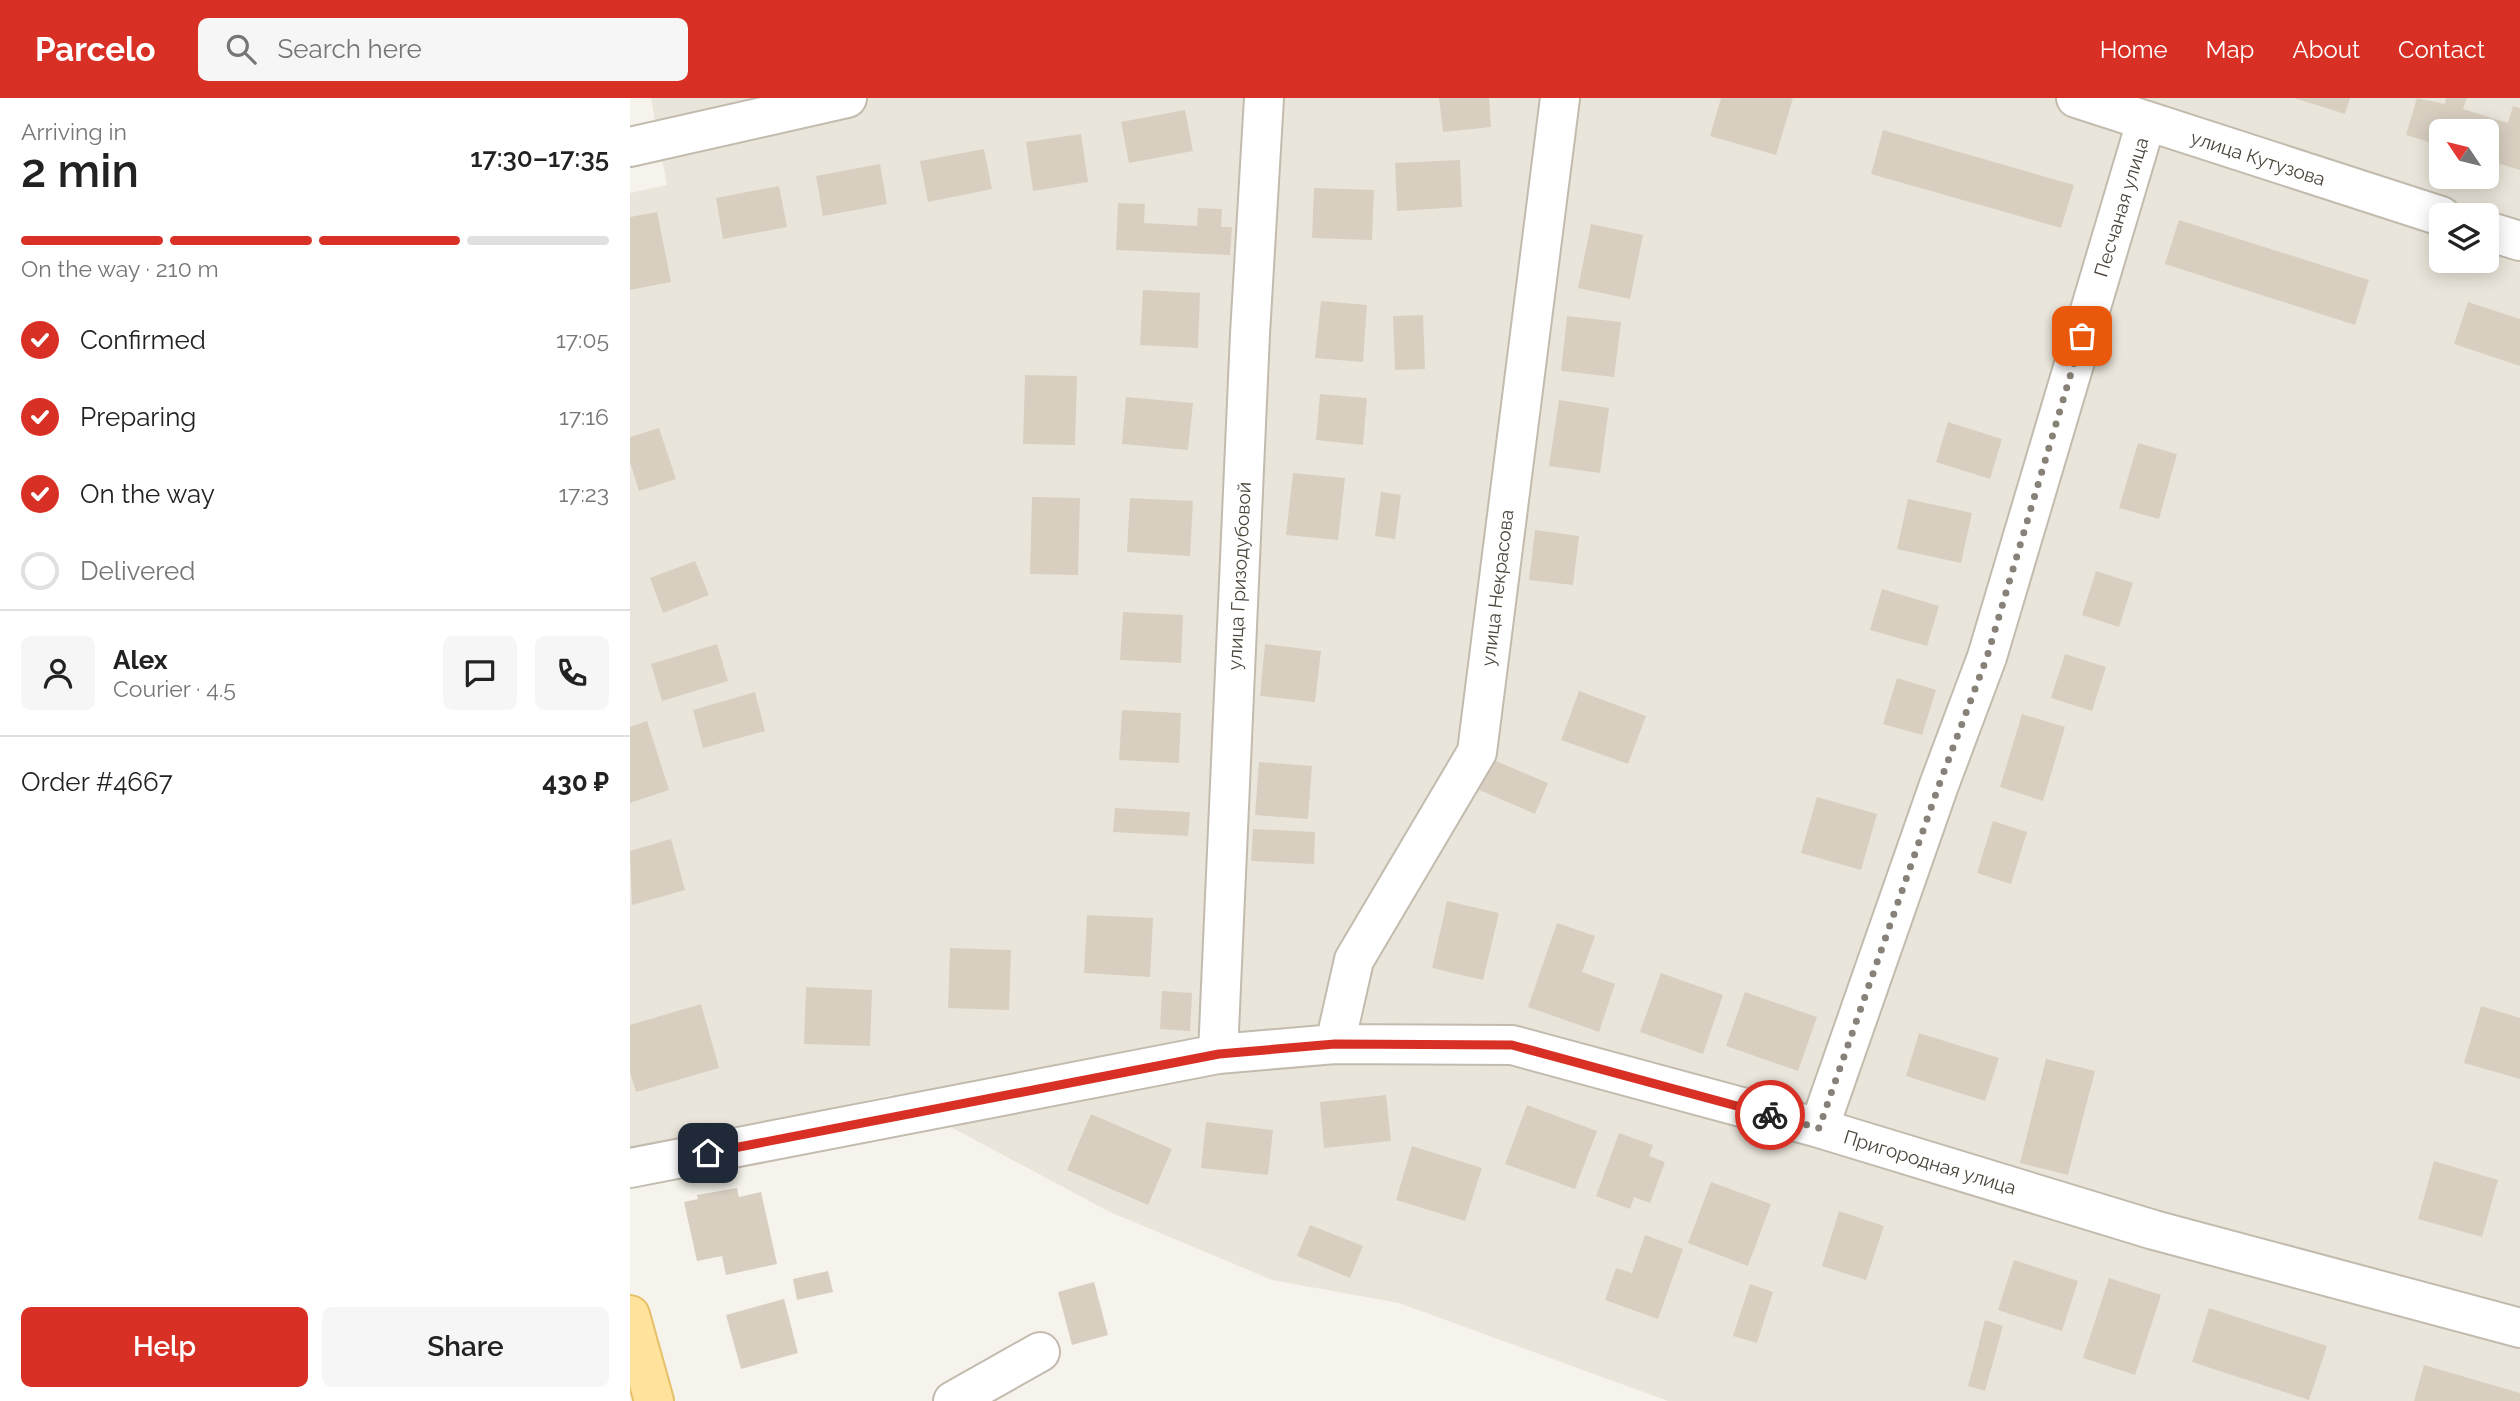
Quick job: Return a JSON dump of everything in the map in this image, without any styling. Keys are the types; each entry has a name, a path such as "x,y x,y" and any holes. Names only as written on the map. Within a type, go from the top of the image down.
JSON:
{"main road":[{"path":"630,1315 653,1401"}],"street":[{"path":"630,147 847,98"},
{"name":"улица Гризодубовой","path":"1219,1054 1250,334 1264,98"},
{"name":"улица Некрасова","path":"1335,1044 1354,960 1477,752 1560,98"},
{"name":"улица Кутузова","path":"2076,98 2429,212"},
{"name":"Песчаная улица","path":"1819,1128 1939,785 1987,657 2146,122"},
{"path":"2499,234 2520,241"},
{"name":"Пригородная улица","path":"630,1168 1219,1054 1335,1044 1512,1045 1819,1128 2154,1230 2518,1322"},
{"path":"953,1401 1040,1352"}],"shaded area":[{"path":"651,98 2520,98 2520,1401 1668,1401 1399,1303 1272,1280 1108,1211 891,1095 630,1153 630,193 667,185"}],"building":[{"path":"1439,98 1489,98 1491,127 1443,132"},
{"path":"1721,98 1793,98 1776,155 1710,136"},
{"path":"2294,98 2350,98 2345,114"},
{"path":"2417,98 2445,104 2446,98 2467,98 2463,109 2495,119 2429,119 2429,142 2406,135"},
{"path":"2513,106 2520,108 2520,170 2499,164 2499,120 2508,123"},
{"path":"1185,110 1193,151 1129,163 1121,122"},
{"path":"1883,130 2074,185 2061,228 1871,174"},
{"path":"1081,134 1088,182 1033,191 1026,142"},
{"path":"984,149 992,189 928,202 920,161"},
{"path":"1460,160 1462,207 1397,211 1395,163"},
{"path":"880,164 887,204 823,216 816,176"},
{"path":"779,186 787,227 723,239 716,198"},
{"path":"1314,188 1374,190 1372,240 1312,238"},
{"path":"1118,203 1145,204 1144,223 1197,226 1198,208 1222,209 1221,227 1232,227 1230,255 1116,250"},
{"path":"657,212 671,282 630,290 630,217"},
{"path":"2179,220 2369,280 2355,325 2165,264"},
{"path":"1591,224 1643,235 1630,299 1578,288"},
{"path":"1143,290 1200,293 1198,348 1140,345"},
{"path":"1321,301 1367,305 1363,362 1315,358"},
{"path":"2468,302 2520,319 2520,366 2454,344"},
{"path":"1423,315 1425,369 1395,370 1393,316"},
{"path":"1567,316 1621,322 1614,377 1561,371"},
{"path":"1025,375 1077,376 1075,445 1023,444"},
{"path":"1320,394 1367,398 1363,445 1316,440"},
{"path":"1126,397 1193,403 1188,450 1122,444"},
{"path":"1559,400 1609,408 1600,473 1549,466"},
{"path":"1948,422 2002,439 1990,479 1936,462"},
{"path":"659,428 676,479 639,491 630,462 630,437"},
{"path":"2138,443 2177,454 2159,519 2119,508"},
{"path":"1293,473 1345,478 1338,540 1286,535"},
{"path":"1381,492 1401,495 1395,539 1375,536"},
{"path":"1032,497 1080,498 1078,575 1030,574"},
{"path":"1130,498 1193,501 1190,556 1127,552"},
{"path":"1908,499 1972,513 1961,563 1897,549"},
{"path":"1535,530 1579,536 1573,585 1529,580"},
{"path":"695,561 709,595 663,613 650,578"},
{"path":"2096,571 2133,583 2119,627 2082,615"},
{"path":"1882,589 1939,606 1927,646 1870,630"},
{"path":"1123,612 1183,615 1181,663 1120,660"},
{"path":"717,644 728,681 662,701 651,664"},
{"path":"1265,644 1321,651 1315,702 1260,696"},
{"path":"2065,654 2106,667 2092,711 2051,698"},
{"path":"1897,678 1936,690 1922,735 1883,724"},
{"path":"1579,691 1646,716 1628,764 1561,740"},
{"path":"755,692 765,731 703,748 693,710"},
{"path":"1122,710 1181,713 1179,763 1119,760"},
{"path":"2022,714 2065,727 2043,801 2000,787"},
{"path":"647,721 669,790 630,803 630,727"},
{"path":"1491,759 1548,783 1535,814 1477,789"},
{"path":"1259,762 1312,766 1308,819 1255,815"},
{"path":"1817,797 1877,814 1861,870 1801,853"},
{"path":"1115,808 1190,812 1188,836 1113,832"},
{"path":"1993,821 2027,832 2011,884 1977,873"},
{"path":"1253,829 1315,832 1314,864 1251,861"},
{"path":"671,839 685,890 632,905 630,851"},
{"path":"1447,901 1499,913 1483,980 1432,968"},
{"path":"1087,915 1153,918 1150,977 1084,973"},
{"path":"1557,923 1595,936 1582,972 1615,984 1599,1032 1528,1007"},
{"path":"950,948 1011,950 1009,1010 948,1008"},
{"path":"1661,973 1723,995 1703,1054 1640,1032"},
{"path":"806,987 872,990 870,1046 804,1044"},
{"path":"1162,991 1192,993 1190,1031 1160,1029"},
{"path":"1745,992 1817,1017 1798,1071 1726,1046"},
{"path":"701,1004 719,1068 636,1092 630,1072 630,1025"},
{"path":"2481,1006 2520,1018 2520,1079 2464,1063"},
{"path":"1919,1033 1999,1058 1985,1101 1906,1076"},
{"path":"2046,1059 2095,1071 2068,1175 2020,1163"},
{"path":"1386,1095 1391,1141 1324,1148 1320,1102"},
{"path":"1527,1105 1597,1131 1575,1189 1505,1164"},
{"path":"1091,1114 1172,1149 1148,1205 1067,1170"},
{"path":"1206,1122 1273,1130 1268,1175 1201,1168"},
{"path":"1619,1133 1653,1145 1649,1156 1665,1162 1650,1203 1634,1197 1630,1209 1596,1196"},
{"path":"1412,1146 1482,1168 1465,1221 1396,1200"},
{"path":"2434,1161 2498,1180 2482,1237 2418,1219"},
{"path":"1711,1182 1771,1204 1748,1266 1688,1243"},
{"path":"737,1188 739,1197 761,1192 777,1264 726,1275 722,1256 697,1261 684,1202 698,1199 697,1195"},
{"path":"1839,1211 1884,1226 1866,1280 1822,1266"},
{"path":"1310,1225 1363,1246 1350,1278 1297,1256"},
{"path":"1645,1235 1683,1249 1658,1319 1605,1300 1616,1268 1632,1273"},
{"path":"2014,1260 2078,1281 2062,1331 1998,1310"},
{"path":"828,1271 833,1292 797,1300 793,1279"},
{"path":"2109,1278 2161,1295 2135,1375 2083,1358"},
{"path":"1094,1282 1108,1335 1072,1345 1058,1292"},
{"path":"1750,1284 1773,1292 1757,1343 1733,1336"},
{"path":"784,1299 798,1353 741,1369 726,1315"},
{"path":"2209,1308 2327,1346 2309,1400 2192,1362"},
{"path":"1985,1320 2003,1326 1985,1391 1968,1386"},
{"path":"2424,1365 2520,1393 2520,1401 2414,1401"}],"way so far":[{"path":"1770,1115 1819,1128 1939,785 1987,657 2082,336"}],"route":[{"path":"708,1153 1219,1054 1335,1044 1512,1045 1770,1115"}]}
